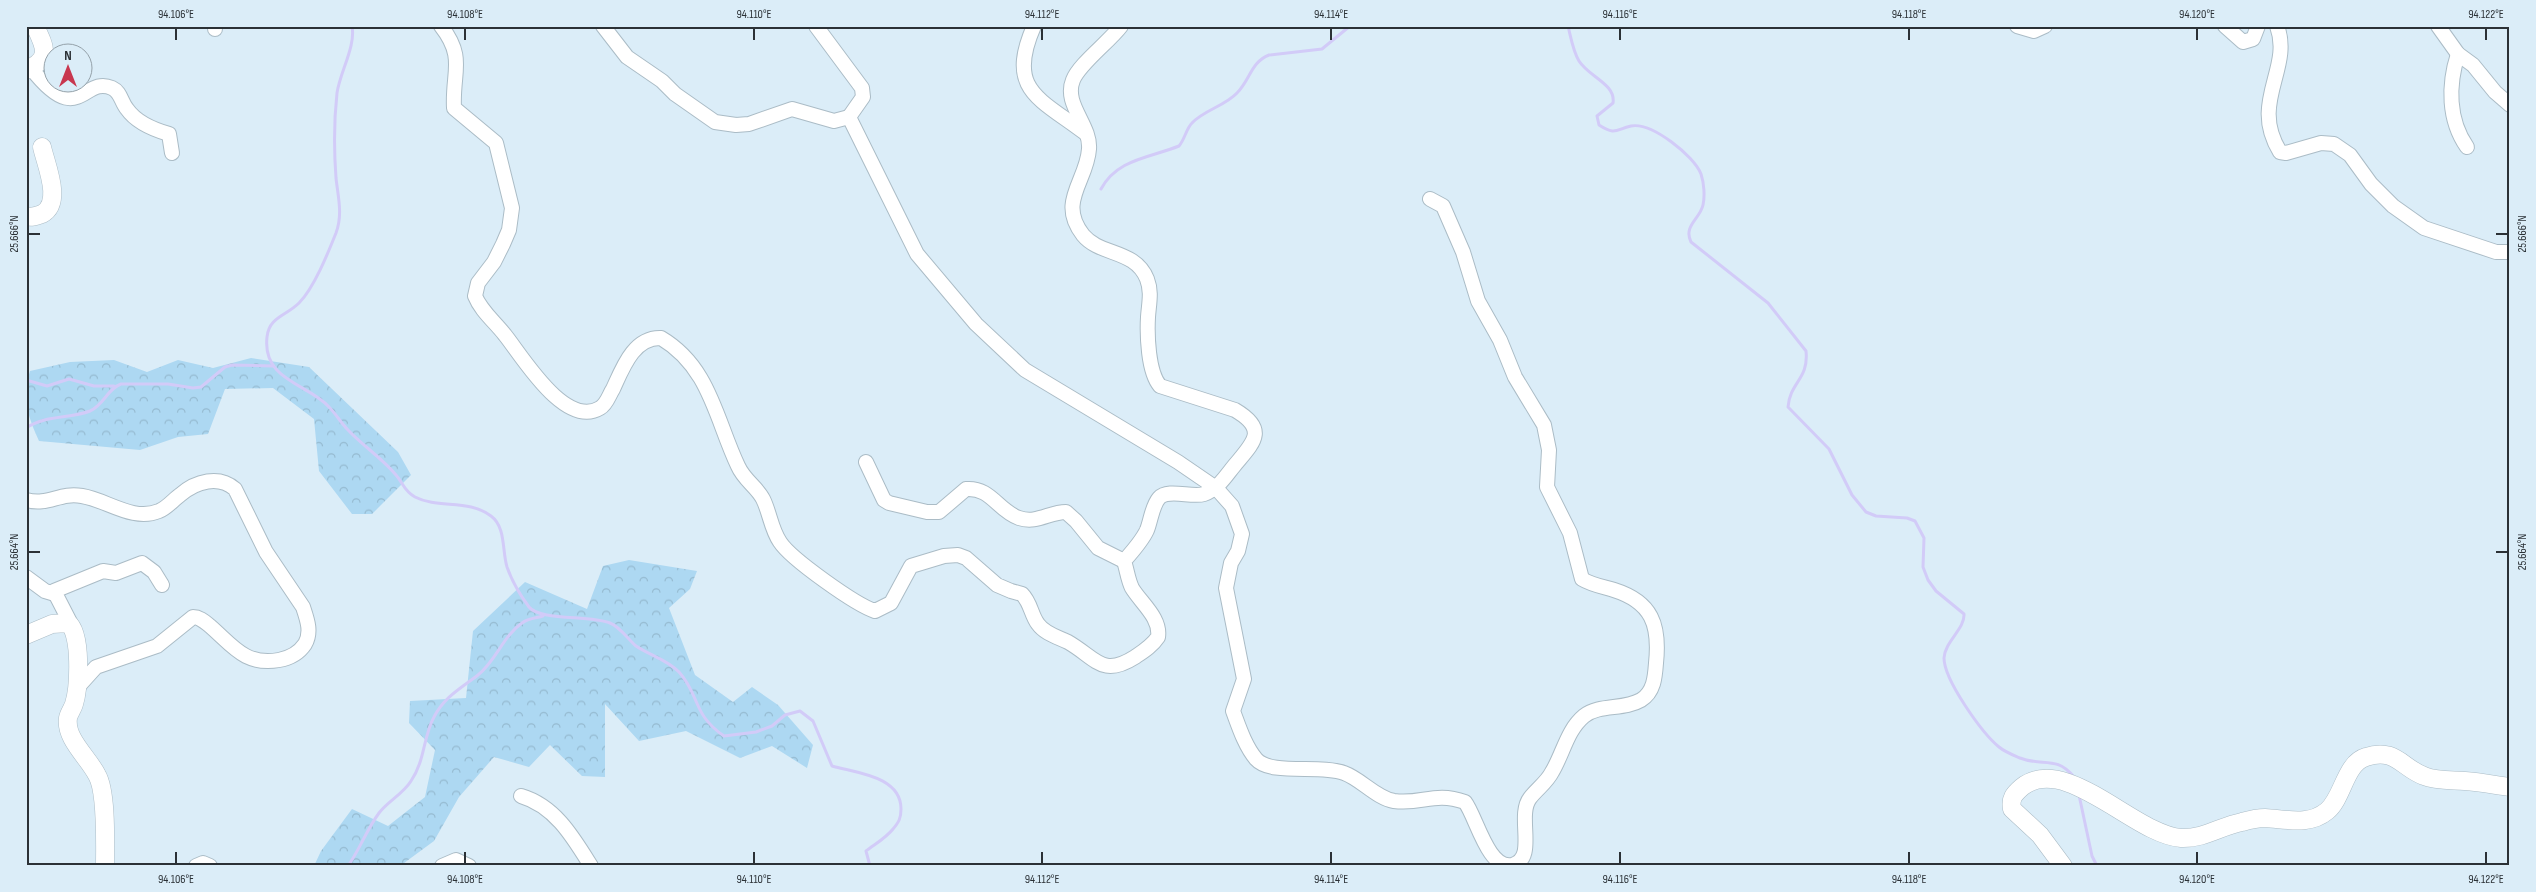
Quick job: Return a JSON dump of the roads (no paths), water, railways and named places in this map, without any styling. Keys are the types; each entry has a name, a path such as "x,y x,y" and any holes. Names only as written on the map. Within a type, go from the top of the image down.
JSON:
{"main road":[{"path":"29,69 40,63 44,55 44,46 35,26"},
{"path":"28,219 46,212 52,203 52,192 42,148"},
{"path":"26,635 52,624 68,623 72,626 77,639 77,688 68,718 70,733 99,777 104,817 104,866"},
{"path":"2063,866 2040,835 2012,809 2011,800 2025,785 2052,779 2077,786 2150,828 2165,835 2180,838 2203,836 2240,822 2264,818 2295,821 2314,818 2328,810 2342,789 2351,770 2364,757 2380,754 2399,759 2422,776 2510,787"}],"street":[{"path":"441,26 454,46 457,59 453,85 454,108 496,142 512,208 509,230 494,262 478,283 475,296 542,385 552,394 576,409 593,411 599,408 604,405 628,361 640,344 651,338 661,338 672,345 695,370 707,390 722,422 738,467 748,484 762,498 780,543 806,568 861,604 875,611 890,603 911,566 944,556 958,555 966,558 997,585 1011,592 1022,594 1030,603 1039,625 1046,632 1067,642 1101,666 1117,667 1146,650 1154,643 1159,633 1154,619 1131,586 1124,561 1098,548 1066,512 1037,520 1021,519 1011,515 986,492 978,489 966,489 939,512 889,503 880,494 866,462"},
{"path":"603,26 627,58 662,81 675,94 715,122 731,125 749,124 792,109 834,121 849,117 863,96 862,88 816,26"},
{"path":"1034,26 1024,48 1022,69 1025,84 1034,95 1085,133"},
{"path":"1122,26 1073,80 1072,96 1089,149 1086,164 1073,194 1074,214 1084,236 1096,244 1135,262 1146,278 1151,292 1148,318 1154,380 1160,386 1235,410 1253,424 1255,435 1253,446 1216,488 1197,495 1174,494 1161,496 1146,532 1124,561"},
{"path":"2017,26 2034,31 2045,26"},
{"path":"2225,26 2243,42 2253,39 2258,26"},
{"path":"2277,26 2280,52 2268,106 2269,126 2280,152 2286,153 2321,143 2334,144 2350,155 2371,184 2393,206 2424,228 2496,252 2510,252"},
{"path":"2438,26 2458,54 2473,65 2495,92 2510,105"},
{"path":"2458,54 2450,84 2451,96 2457,129 2468,147"},
{"path":"29,69 59,97 67,99 77,97 102,85 115,90 128,111 153,129 169,134 172,153"},
{"path":"849,117 917,254 976,324 1025,370 1178,462 1216,488 1232,506 1242,534 1238,551 1231,563 1226,588 1244,679 1233,711 1256,760 1268,767 1316,767 1336,770 1391,800 1413,801 1442,796 1465,802 1494,859 1505,865 1519,862 1525,853 1525,805 1552,773 1576,724 1589,712 1642,700 1649,693 1654,682 1657,655 1652,617 1637,599 1582,579 1570,532 1547,487 1550,450 1544,425 1515,377 1500,340 1478,301 1463,252 1443,206 1430,199"},
{"path":"26,500 38,503 62,495 82,496 144,515 160,511 197,484 213,480 228,482 235,489 259,540 303,607 307,618 308,638 303,647 296,654 275,660 245,658 204,621 193,617 157,646 96,667 77,688"},
{"path":"55,594 54,591 103,571 116,574 142,563 154,572 162,585"},
{"path":"26,577 45,591 55,594 72,626"},
{"path":"520,796 532,799 563,824 591,866"},
{"path":"442,866 456,860 469,866"},
{"path":"196,866 204,863 210,866"}],"waterway":[{"path":"352,26 352,42 339,85 336,103 335,146 339,205 338,226 325,260 305,297 279,317 268,330 267,352 272,363 289,380 320,399 329,407 345,427 391,469 411,495 433,503 473,508 491,516 499,526 503,540 505,561 511,577 529,607 543,614 590,619 614,625 636,646 669,664 679,672 686,680 706,720 724,736 756,732 772,726 785,715 800,711 813,721 832,766 876,778 894,789 899,798 900,817 893,829 866,851 870,866"},
{"path":"1101,189 1108,179 1125,165 1179,146 1192,123 1237,93 1254,67 1263,58 1269,55 1322,49 1350,26"},
{"path":"1568,26 1579,61 1583,67 1606,86 1613,96 1613,103 1597,116 1599,125 1613,131 1631,126 1650,129 1671,142 1690,158 1701,174 1704,194 1701,210 1690,227 1689,236 1691,242 1768,303 1806,351 1805,368 1792,392 1788,407 1829,449 1852,495 1866,512 1876,516 1907,518 1915,521 1924,538 1923,567 1928,580 1936,591 1964,614 1961,625 1948,646 1944,658 1950,679 1965,706 1983,730 2001,749 2028,760 2061,766 2074,777"},
{"path":"26,428 41,421 90,411 99,405 112,389 121,384 168,384 193,388 201,387 225,367 232,365 273,366"},
{"path":"26,380 47,386 69,379 94,386 114,386"},
{"path":"348,866 379,813 404,790 416,773 430,725 438,710 453,693 478,675 490,663 515,628 527,620 543,616"},
{"path":"2079,795 2092,856 2097,866"}]}
